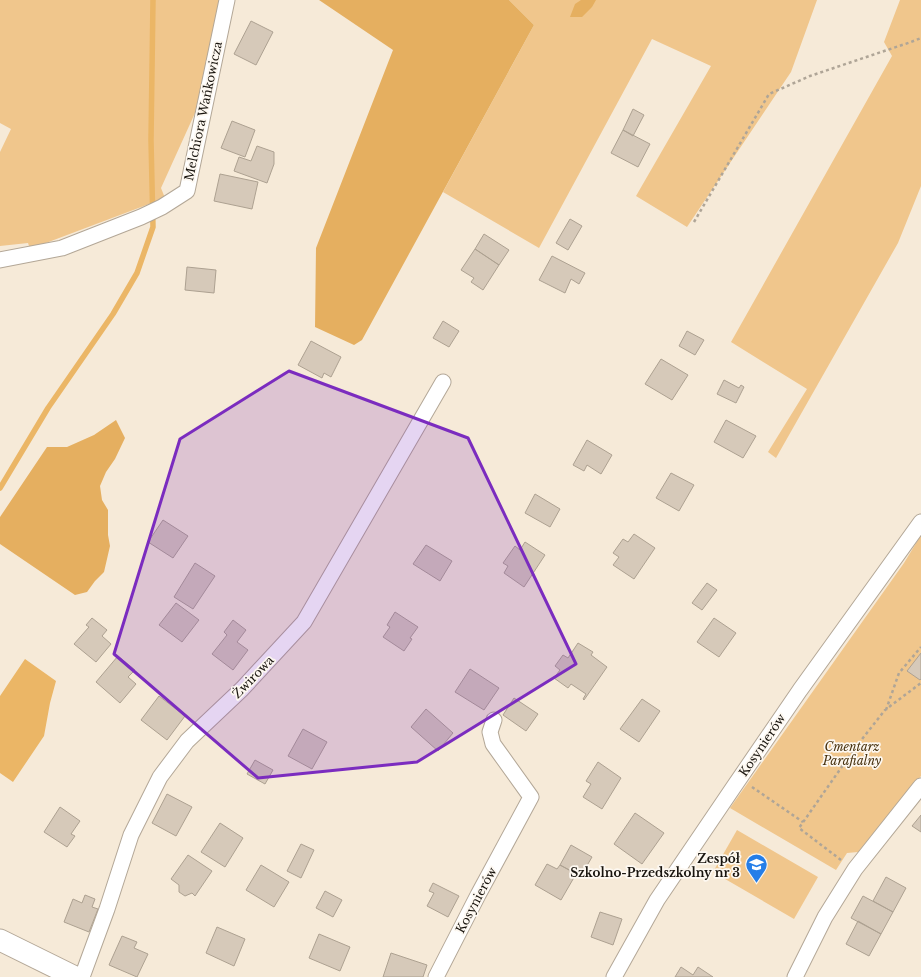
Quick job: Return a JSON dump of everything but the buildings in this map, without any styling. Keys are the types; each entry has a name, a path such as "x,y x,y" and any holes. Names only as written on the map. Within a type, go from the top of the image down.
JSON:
{"street":[{"name":"Melchiora Wańkowicza","path":"0,260 62,248 162,207 187,191 227,0"},
{"name":"Żwirowa","path":"82,977 107,909 131,835 160,777 187,741 242,689 304,622 443,382"},
{"name":"Kosynierów","path":"614,977 658,900 735,785 800,690 921,522"},
{"name":"Kosynierów","path":"436,977 531,797 493,744 490,732 494,720"},
{"path":"796,977 825,917 855,869 921,786"},
{"path":"6,944 75,977"}],"path":[{"path":"694,222 769,94 810,76 921,38"},
{"path":"885,710 899,673 921,646"},
{"path":"855,869 799,828 855,748 885,710 921,683"},
{"path":"747,784 803,822"}],"highlighted area":[{"path":"289,371 468,438 576,664 417,762 258,778 114,654 180,439"}],"green space":[{"path":"0,0 232,0 224,49 161,188 165,198 30,249 28,243 0,246 0,152 11,129 0,123"},
{"path":"509,0 817,0 791,72 687,227 636,196 711,66 652,39 539,248 443,192 534,25"},
{"path":"900,0 921,0 921,186 898,243 776,458 768,452 807,389 731,342 892,56 884,42"},
{"name":"Cmentarz Parafialny","path":"921,535 921,776 858,852 847,853 836,870 730,808 904,563"},
{"path":"737,830 818,877 794,919 713,872"}],"shaded area":[{"path":"319,0 509,0 534,25 362,340 354,345 315,327 316,248 393,50"},
{"path":"581,0 596,0 592,7 582,17 570,17 575,4"},
{"path":"116,420 125,438 100,486 102,500 108,510 108,535 110,546 104,572 87,592 75,595 0,544 0,517 47,447 67,447 94,435"},
{"path":"25,659 56,681 44,736 13,782 0,773 0,696"}],"waterway":[{"path":"0,488 48,408 113,314 137,273 153,227 151,140 153,0"}],"place":[{"name":"Zespół Szkolno-Przedszkolny nr 3","path":"756,884"}]}
